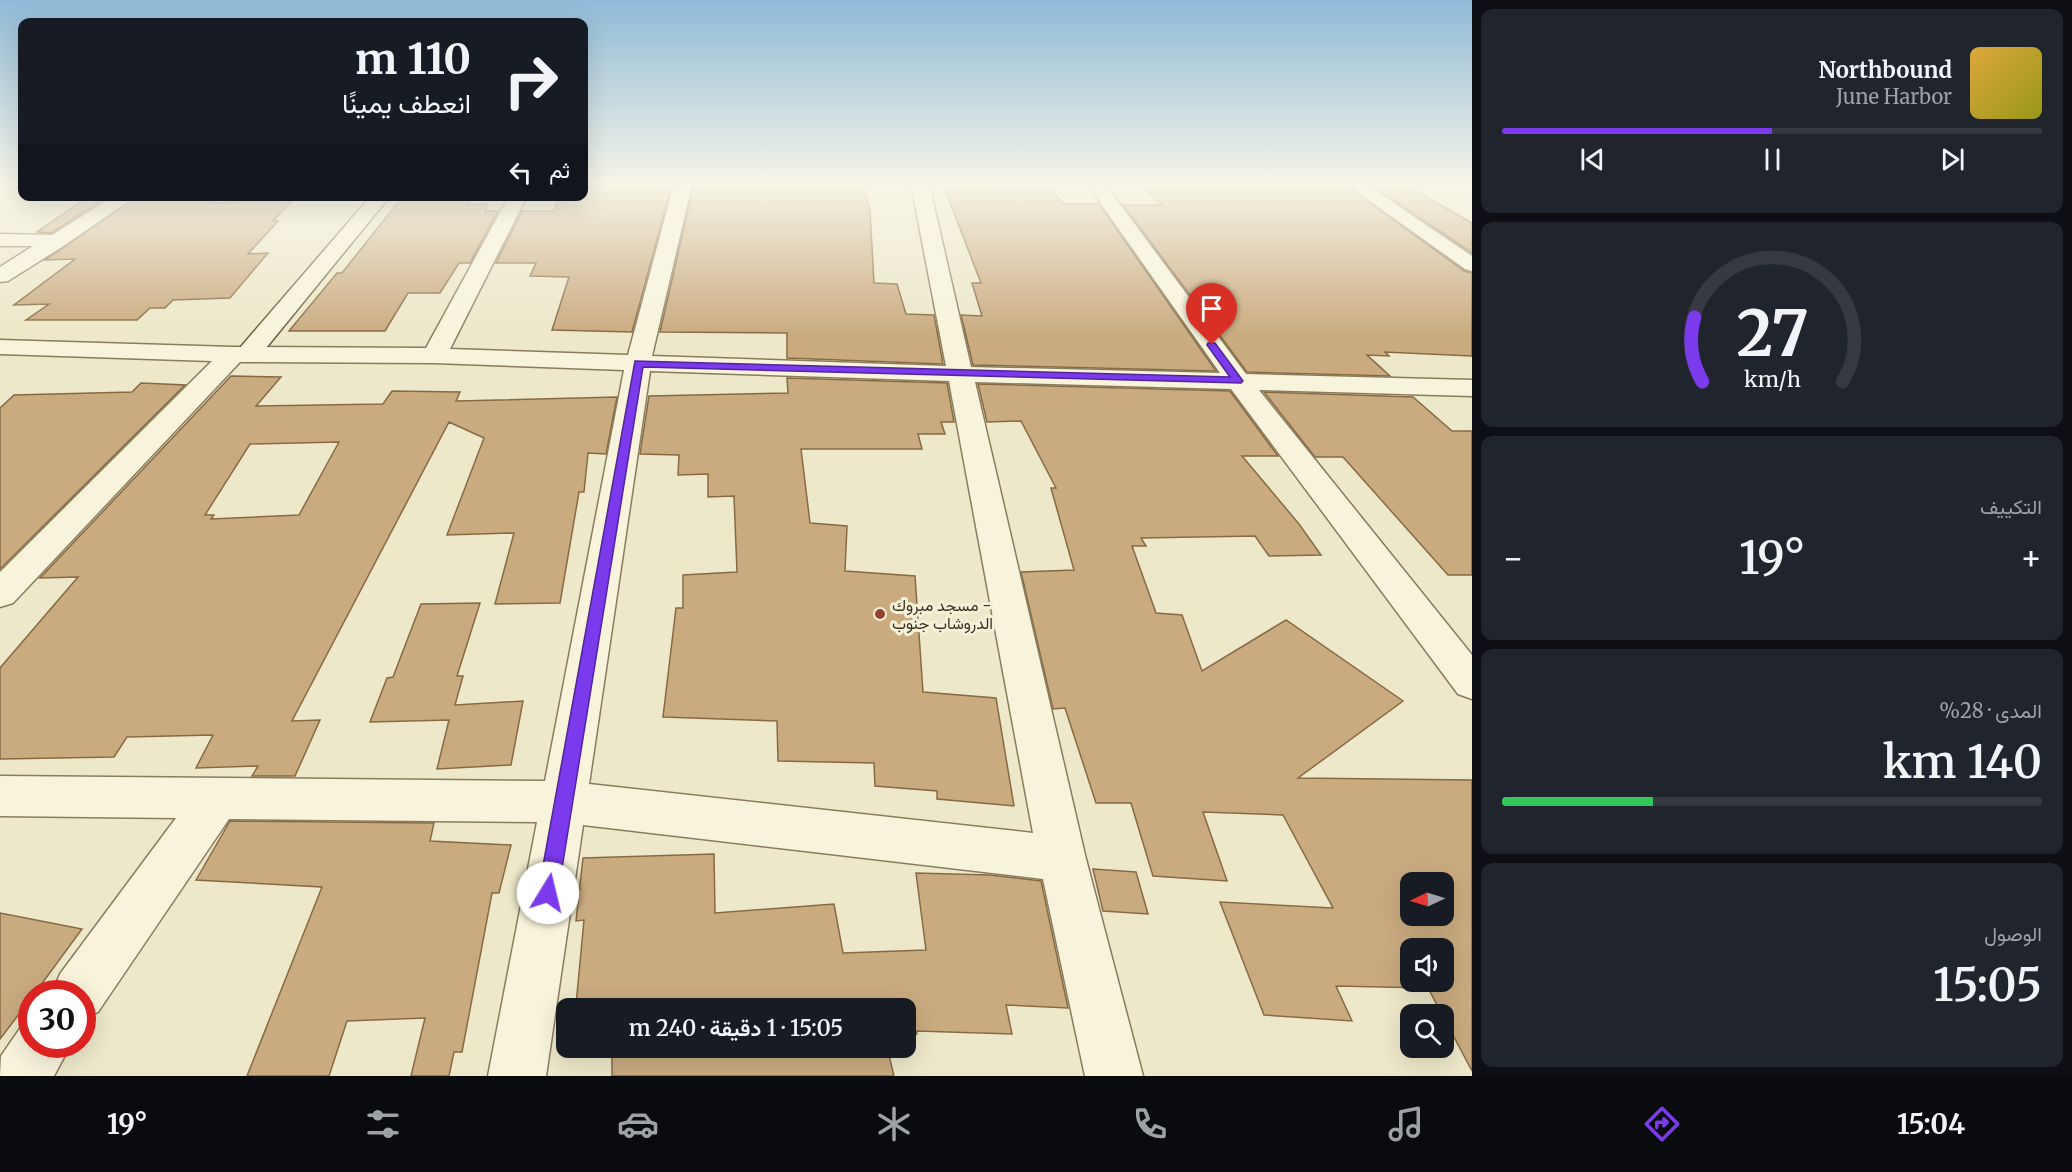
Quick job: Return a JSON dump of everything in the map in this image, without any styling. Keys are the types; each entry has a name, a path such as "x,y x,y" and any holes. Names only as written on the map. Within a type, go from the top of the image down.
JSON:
{"street":[{"path":"0,276 68,234"},
{"path":"0,594 241,354 347,234"},
{"path":"434,356 498,234"},
{"path":"517,1076 638,364 670,234"},
{"path":"931,234 1062,859 1114,1076"},
{"path":"1132,234 1238,381 1472,683"},
{"path":"1428,234 1472,265"},
{"path":"0,240 58,241"},
{"path":"0,347 241,354 434,356 1472,388"},
{"path":"0,796 564,802 1062,859"},
{"path":"88,980 218,797"},
{"path":"21,1076 33,1058"}],"building":[{"path":"82,234 266,234 248,254 268,253 230,298 173,300 165,308 150,308 137,320 26,320 49,304 14,305 75,259 45,260"},
{"path":"373,234 486,234 470,263 459,263 440,293 408,293 385,331 289,331 337,273 342,273"},
{"path":"510,234 658,234 632,332 552,330 569,277 530,276 536,263 496,263"},
{"path":"682,234 871,234 874,283 897,284 906,314 934,315 943,364 787,358 787,333 660,332"},
{"path":"962,234 1120,234 1216,371 973,365 961,315 982,316 972,283 981,283"},
{"path":"1145,234 1413,234 1464,271 1472,273 1472,356 1385,352 1389,356 1367,355 1390,376 1247,372"},
{"path":"1444,234 1472,234 1472,253"},
{"path":"231,376 281,377 256,406 383,404 392,391 460,392 456,401 617,397 606,454 588,453 584,492 579,492 560,603 495,604 514,533 447,535 484,438 449,422 292,721 320,720 295,776 252,776 258,766 196,768 213,735 127,737 114,757 0,759 0,668 78,577 40,578","holes":["339,442 299,515 211,519 214,515 205,515 250,444"]},
{"path":"787,378 947,383 954,422 941,422 945,434 918,434 922,449 801,449 810,523 847,526 845,571 915,576 923,692 996,698 1014,806 937,799 937,791 875,786 874,763 778,761 777,721 663,717 676,608 683,608 683,575 737,572 734,496 708,497 708,474 678,475 679,455 640,454 649,396 788,393"},
{"path":"141,383 185,385 0,569 0,408 14,395 132,392"},
{"path":"978,384 1230,391 1278,456 1242,456 1299,524 1321,555 1269,556 1255,536 1141,538 1146,546 1132,546 1156,613 1182,615 1202,671 1286,620 1403,701 1298,778 1472,780 1472,1071 1454,1037 1454,1004 1436,1004 1430,992 1454,992 1454,938 1400,938 1400,987 1336,986 1352,1021 1264,1015 1220,902 1333,908 1283,815 1203,812 1227,881 1153,876 1131,803 1096,803 1065,708 1053,709 1021,572 1074,570 1051,488 1056,488 1021,421 987,422"},
{"path":"1264,392 1413,397 1452,431 1472,431 1472,575 1448,575 1343,457 1315,457"},
{"path":"480,603 457,676 463,676 455,705 523,701 511,765 437,769 449,720 370,722 387,678 393,677 421,604"},
{"path":"230,821 434,823 430,841 511,845 499,893 492,893 462,1052 454,1052 449,1076 411,1076 425,1018 347,1021 329,1076 247,1076 322,887 196,880"},
{"path":"714,854 715,913 834,904 843,953 926,950 916,873 990,875 1041,881 1068,1008 1006,1005 1012,1034 916,1031 916,998 577,998 584,920 576,921 583,858"},
{"path":"1093,869 1136,872 1148,914 1103,911"},
{"path":"0,913 82,929 45,980 18,980 18,1015 0,1039"},
{"path":"612,1058 890,1058 894,1076 612,1076"}],"place":[{"name":"مسجد مبروك - الدروشاب جنوب","path":"880,614"}],"route":[{"path":"548,893 638,364 1238,381 1212,345"}]}
